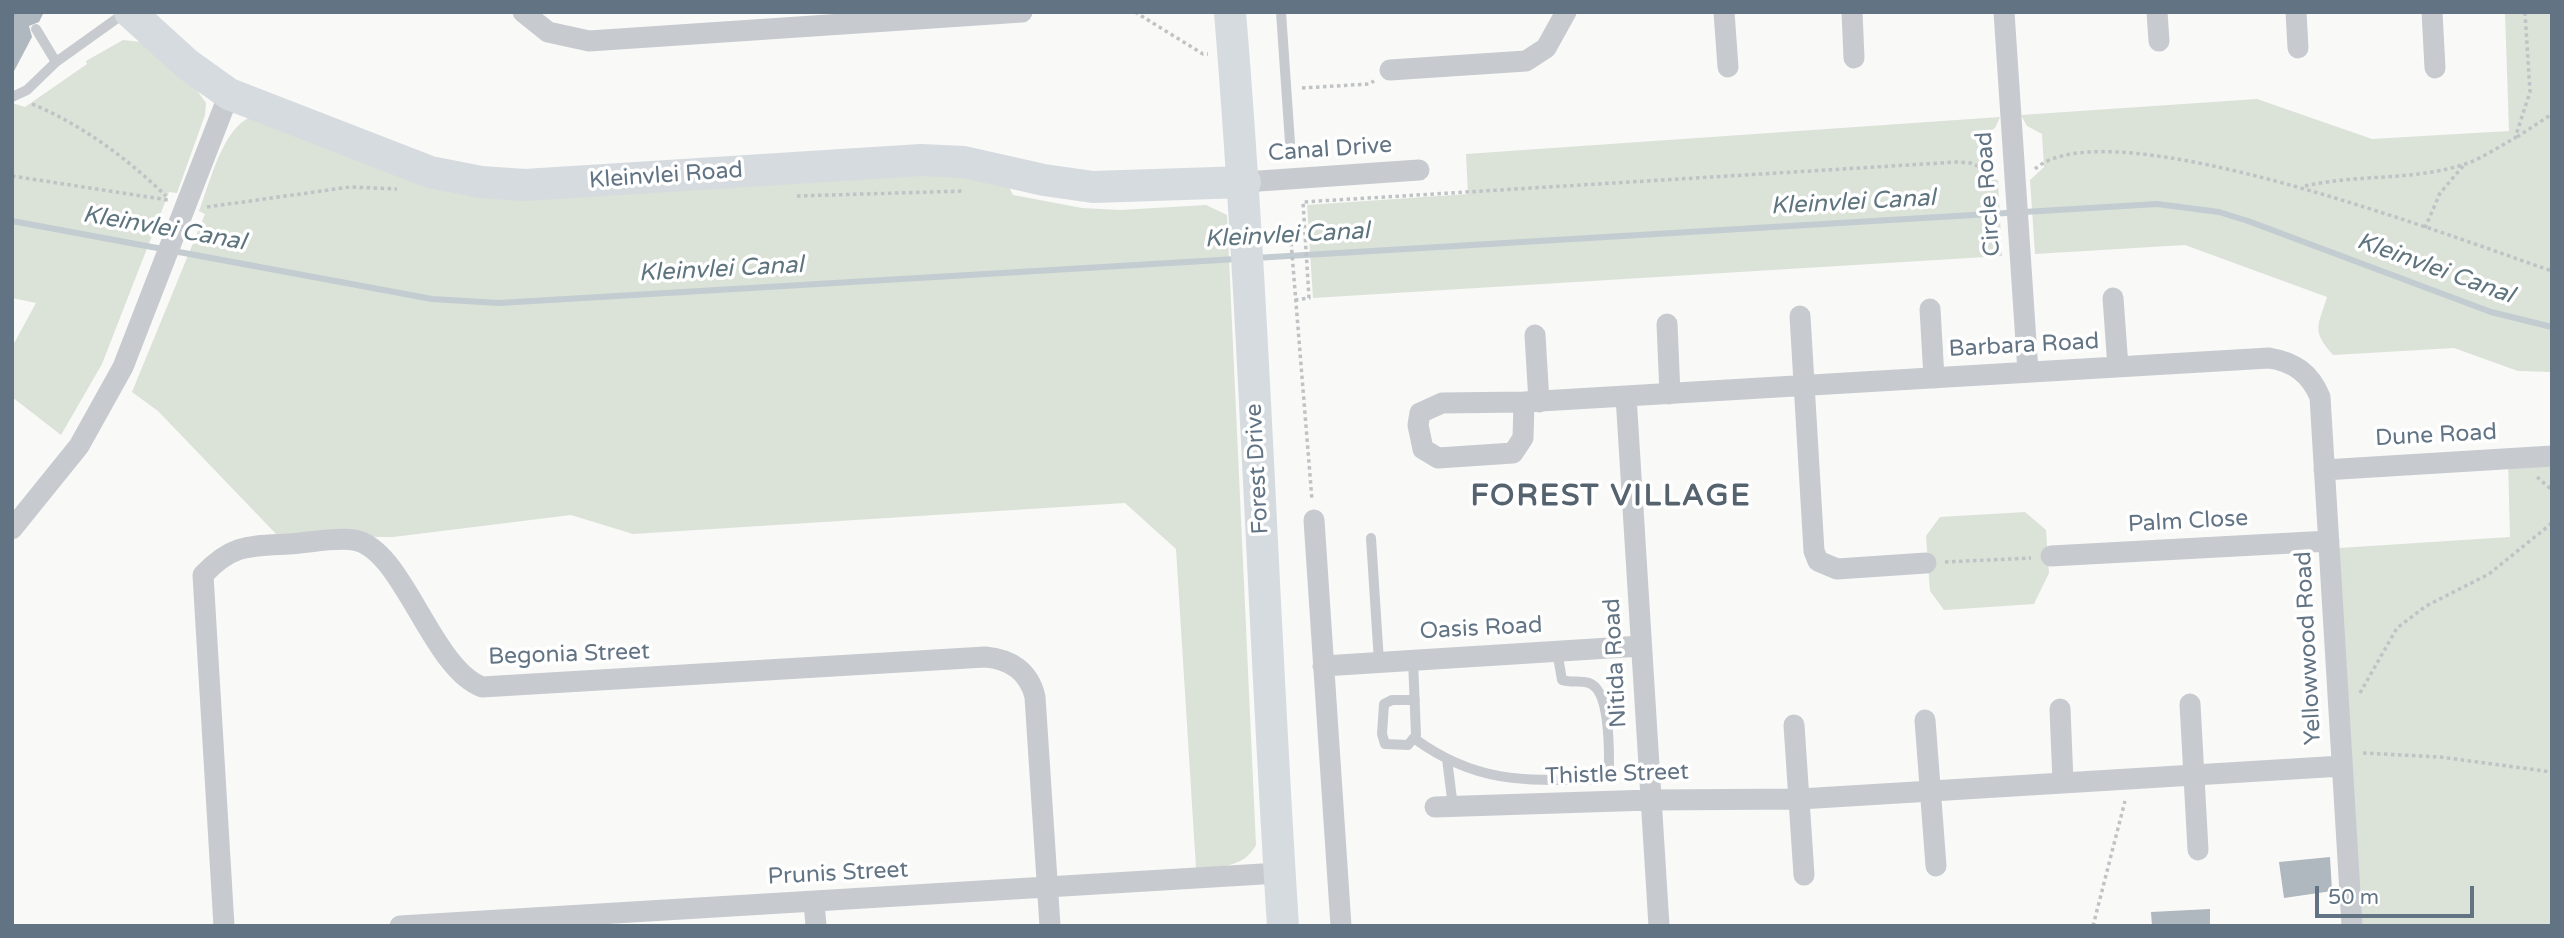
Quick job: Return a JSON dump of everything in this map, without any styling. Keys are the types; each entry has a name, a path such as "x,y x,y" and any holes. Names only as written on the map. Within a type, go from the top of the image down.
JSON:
{"street":[{"name":"Kleinvlei Road","path":"128,12 187,64 229,94 430,172 481,182 525,185 921,160 964,162 1044,180 1093,187 1245,182"},
{"path":"523,12 548,32 589,41 1022,12"},
{"name":"Forest Drive","path":"1230,12 1245,182 1283,926"},
{"path":"1390,70 1526,61 1546,48 1566,12"},
{"path":"1724,12 1728,67"},
{"path":"1852,12 1854,58"},
{"name":"Circle Road","path":"2004,12 2028,372"},
{"path":"2157,12 2159,41"},
{"path":"2296,12 2298,48"},
{"path":"2432,12 2435,68"},
{"path":"12,529 86,434 122,367 229,94"},
{"name":"Canal Drive","path":"1245,182 1419,170"},
{"name":"Barbara Road","path":"2113,298 2118,367"},
{"name":"Barbara Road","path":"1930,309 1934,378"},
{"path":"1800,316 1814,551 1818,561 1837,569 1926,564"},
{"path":"1667,324 1670,394"},
{"name":"Barbara Road","path":"1535,335 1531,402 1523,438 1513,453 1438,458 1423,449 1418,418 1429,407 1442,403 1531,402 2269,358 2282,360 2305,373"},
{"name":"Yellowwood Road","path":"2305,373 2320,397 2352,926"},
{"name":"Nitida Road","path":"1626,396 1659,926"},
{"name":"Dune Road","path":"2324,470 2552,456"},
{"path":"1314,520 1341,926"},
{"name":"Begonia Street","path":"224,926 203,575 219,557 244,547 354,540 380,556 457,670 482,687 985,657 1007,661 1024,674 1035,697 1050,926"},
{"name":"Palm Close","path":"2051,556 2329,541"},
{"name":"Oasis Road","path":"1323,666 1641,646"},
{"path":"2190,704 2199,850"},
{"path":"2060,709 2063,782"},
{"path":"1925,720 1936,866"},
{"path":"1794,725 1804,875"},
{"name":"Thistle Street","path":"1444,807 1650,800 1800,799 2342,766"},
{"name":"Prunis Street","path":"400,926 1279,873"},
{"path":"814,902 816,926"}],"lane":[{"path":"13,97 27,90 56,62 128,12"},
{"path":"1281,12 1290,143"},
{"path":"36,29 56,62"},
{"path":"1371,538 1378,662"},
{"path":"1415,739 1447,759 1497,778 1599,779 1609,766 1604,701 1598,689 1590,683 1562,680 1557,651"},
{"path":"1413,660 1415,701 1415,739 1408,745 1390,746 1383,741 1384,704 1392,700 1415,701"},
{"path":"1444,807 1447,759"}],"path":[{"path":"1135,12 1203,54 1212,54"},
{"path":"2515,138 2530,92 2525,12"},
{"path":"1286,89 1369,84 1390,70"},
{"path":"12,176 170,200 135,166 51,112 13,97"},
{"path":"2303,187 2334,179 2427,173 2464,165 2515,138 2552,114"},
{"path":"1296,300 1309,298 1303,202 1957,162 1982,167 2000,177 2030,175 2042,163 2057,155 2101,152 2221,167 2303,187 2552,271"},
{"path":"2425,228 2440,193 2464,165"},
{"path":"1290,229 1314,520"},
{"path":"2340,716 2352,706 2397,628 2426,606 2489,575 2552,523"},
{"path":"1926,564 2051,556"},
{"path":"2342,766 2366,751 2552,772"},
{"path":"2093,926 2130,778"}],"shaded area":[{"path":"2505,12 2552,12 2552,372 2518,371 2454,348 2333,355 2322,340 2318,328 2327,297 2185,245 2035,254 2030,180 2044,167 2042,134 2027,126 2021,115 2257,99 2372,139 2509,131"},
{"path":"123,40 141,42 196,89 206,103 205,115 177,193 169,192 102,364 61,435 12,397 12,347 36,303 12,298 12,103 25,107 87,64 86,61"},
{"path":"251,117 405,177 893,173 970,177 1008,185 1013,195 1082,208 1120,210 1206,205 1227,215 1256,845 1251,853 1231,865 1196,868 1176,549 1125,503 633,534 571,515 393,537 278,536 158,411 132,392 205,214 199,211 218,158 232,132"},
{"path":"2000,117 1995,128 1981,137 1983,170 1998,181 2002,256 1313,298 1307,205 1468,194 1466,154"},
{"path":"2552,457 2552,926 2361,926 2339,548 2510,537 2508,459"},
{"path":"2025,512 2046,530 2049,573 2034,604 1944,610 1930,591 1926,536 1940,517"}],"building":[{"path":"12,12 44,12 39,22 29,26 32,37 12,75"},
{"path":"2330,857 2332,891 2284,898 2279,862"},
{"path":"2210,909 2210,926 2152,926 2151,912"}],"waterway":[{"name":"Kleinvlei Canal","path":"1255,258 2157,204 2219,212 2248,221 2491,312 2552,327"},
{"name":"Kleinvlei Canal","path":"12,221 432,299 499,303 1237,259"}],"district":[{"name":"FOREST VILLAGE","path":"1611,497"}]}
